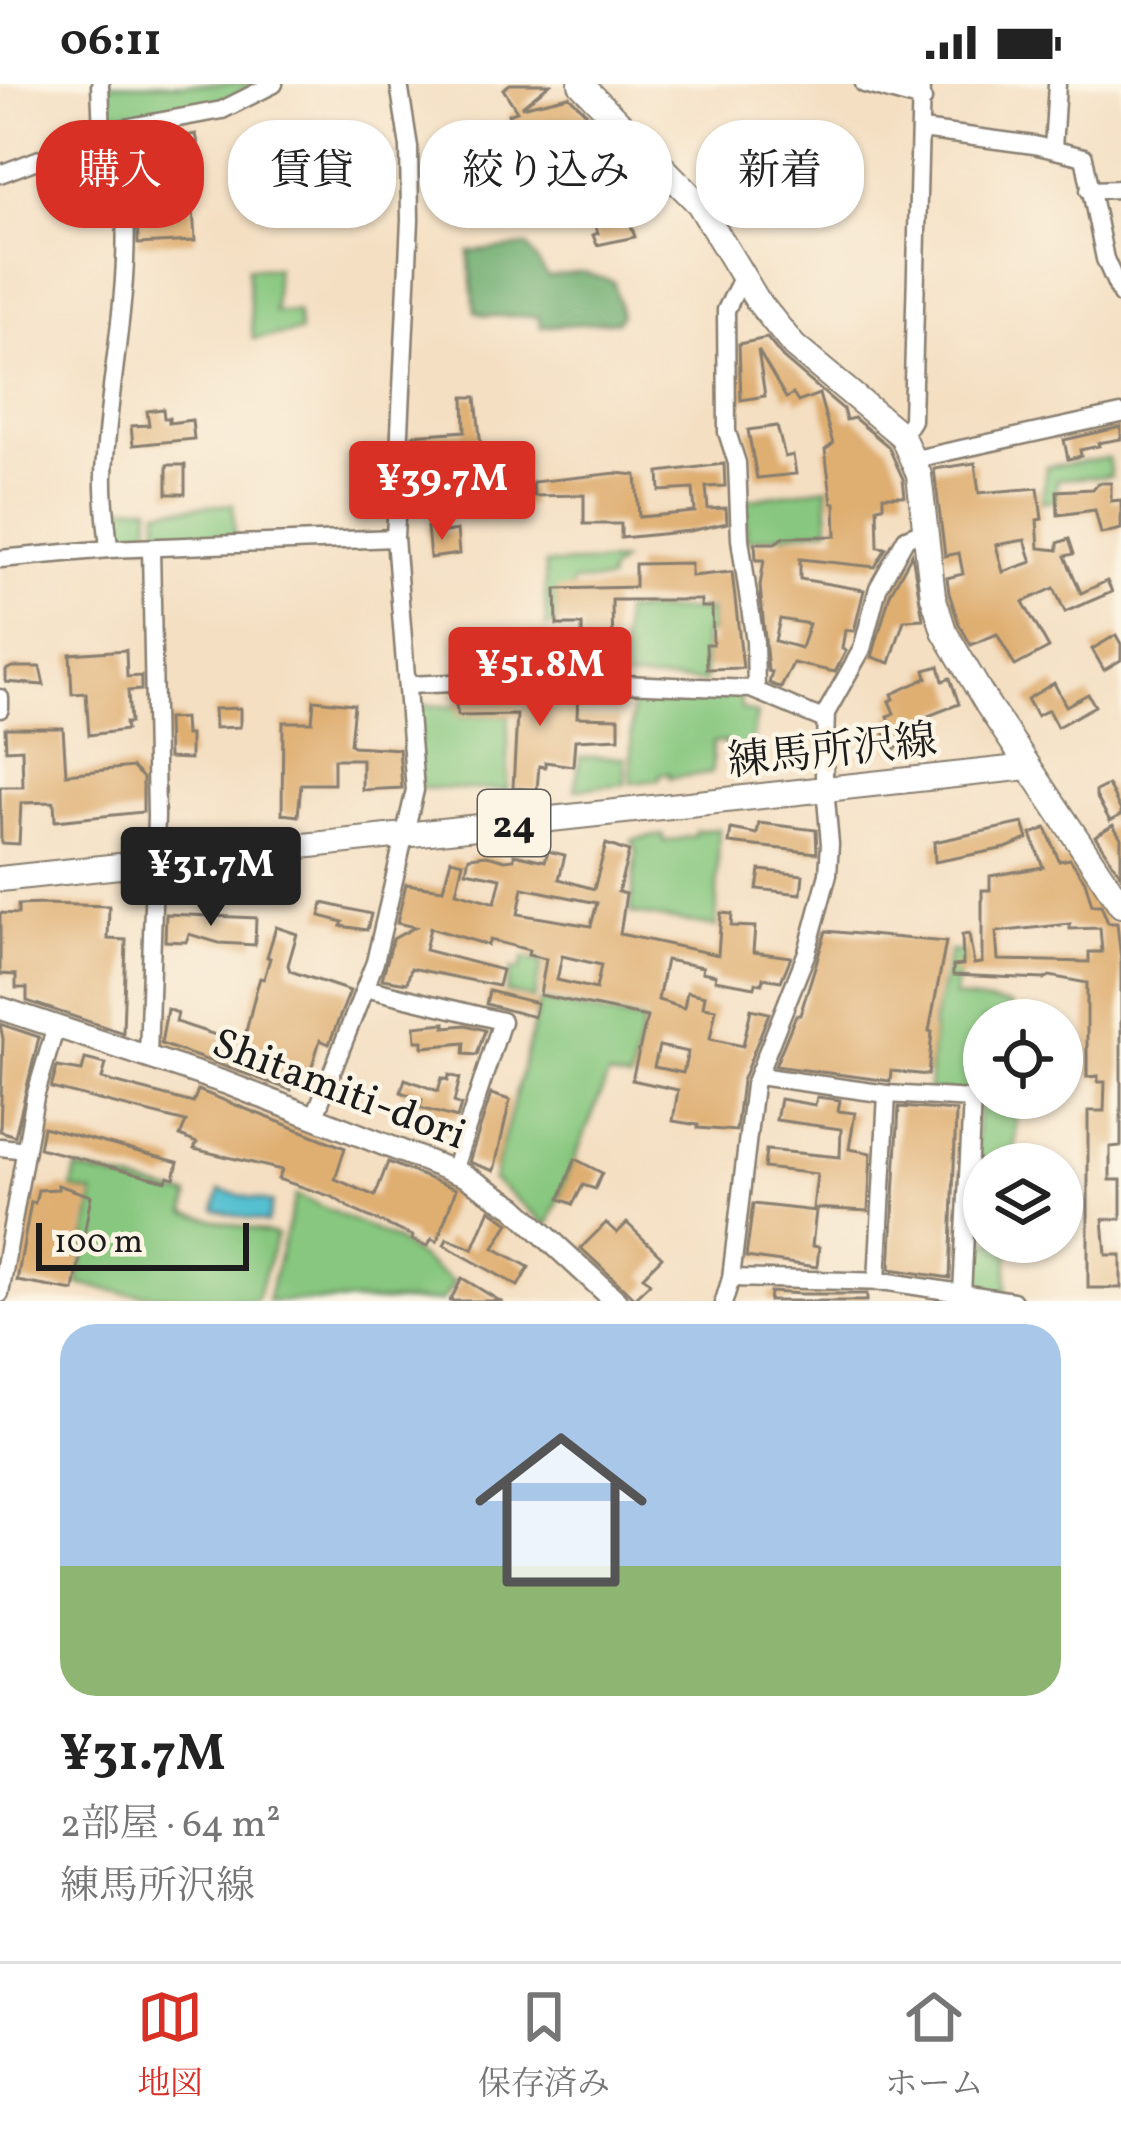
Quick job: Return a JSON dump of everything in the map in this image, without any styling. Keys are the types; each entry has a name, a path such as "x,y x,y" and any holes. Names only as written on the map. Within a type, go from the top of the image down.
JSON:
{"main road":[{"path":"581,84 699,204 770,319 794,346 902,436 915,459 933,596 944,631 1121,905"},
{"name":"練馬所沢線","path":"0,879 1028,766"}],"street":[{"path":"100,84 104,120"},
{"path":"173,120 222,110 274,84"},
{"path":"314,1118 365,988 415,790 395,538 410,220 409,147 399,84"},
{"path":"864,84 922,92 913,419 902,436"},
{"path":"1053,149 1057,84"},
{"path":"922,130 1084,157 1105,259 1121,295"},
{"path":"0,174 36,160"},
{"path":"1089,190 1121,189"},
{"path":"109,549 104,479 115,358 124,322 124,228"},
{"path":"743,277 726,310 727,432 737,463 756,690"},
{"path":"915,459 1121,414"},
{"path":"724,1301 758,1076 807,952 828,874 825,720 862,649 878,588 905,538 925,530"},
{"path":"0,560 109,549 395,538"},
{"path":"148,1056 156,863 151,548"},
{"path":"408,685 578,681 756,690 825,720"},
{"path":"0,698 0,710"},
{"path":"365,988 502,1021 453,1171"},
{"name":"Shitamiti-dori","path":"0,1008 148,1056 453,1171 514,1207 616,1301"},
{"path":"0,1294 35,1096 56,1026"},
{"path":"758,1076 887,1094 972,1099 962,1293"},
{"path":"878,1281 887,1094"},
{"path":"0,1147 26,1150"},
{"path":"731,1278 878,1281 1013,1301"}],"green space":[{"path":"107,84 255,84 220,104 107,120"},
{"path":"527,246 548,277 583,272 614,282 621,315 617,321 541,327 538,316 485,316 475,311 469,252"},
{"path":"247,268 276,268 275,312 297,312 300,332 253,339"},
{"path":"1108,458 1111,476 1057,479 1056,501 1042,502 1046,467"},
{"path":"827,487 829,528 746,540 745,500"},
{"path":"233,504 235,538 158,541 158,510"},
{"path":"114,506 150,506 149,542 115,541"},
{"path":"621,562 609,574 609,581 573,582 572,589 556,592 557,625 546,626 545,564"},
{"path":"710,610 711,633 704,634 705,682 621,679 623,611"},
{"path":"632,693 740,696 741,709 757,714 750,750 713,742 712,773 670,778 669,773 660,774 659,780 631,783"},
{"path":"413,704 458,707 459,716 509,715 507,790 419,788"},
{"path":"580,757 625,757 625,784 575,789"},
{"path":"719,829 716,927 631,913 637,850 632,840 663,835 664,842"},
{"path":"950,951 964,953 954,997 968,999 963,999 963,1094 929,1091 933,1021"},
{"path":"523,958 542,962 534,999 506,992 511,969 520,970"},
{"path":"540,1001 643,1022 630,1081 608,1076 548,1226 493,1180"},
{"path":"978,1119 1017,1119 1015,1143 976,1143"},
{"path":"76,1169 189,1196 186,1213 277,1235 256,1300 124,1293 78,1284 94,1194 72,1188"},
{"path":"296,1195 394,1239 454,1283 442,1301 267,1301"},
{"path":"969,1263 1008,1263 1006,1293 968,1287"}],"water":[{"path":"220,1190 272,1203 267,1223 215,1210"}],"building":[{"path":"510,84 550,84 521,107 569,96 593,120 510,120 508,114 517,111 503,89"},
{"path":"138,228 194,228 195,241 138,244"},
{"path":"596,228 632,228 635,237 597,245 593,235"},
{"path":"767,338 783,358 843,409 846,420 854,418 888,446 903,479 905,496 883,496 883,506 877,507 878,547 886,548 875,567 800,559 800,579 864,590 854,631 845,630 842,649 846,651 835,672 793,663 781,688 769,683 772,672 768,671 760,586 764,560 756,560 755,543 836,536 825,450 833,444 819,394 798,402 793,394 786,398 758,350 765,396 741,400 739,344","holes":["780,619 809,624 801,648 775,641"]},
{"path":"464,397 476,397 485,489 530,486 531,505 506,507 505,498 438,505 434,450 413,450 413,435 465,431"},
{"path":"163,409 169,423 192,420 194,439 133,445 131,426 149,425 147,411"},
{"path":"777,426 785,457 793,455 796,474 757,478 748,430"},
{"path":"1121,427 1121,439 1098,443 1068,459 1064,440"},
{"path":"975,463 979,493 1038,488 1039,548 1058,550 1058,543 1069,539 1074,554 1065,556 1081,593 1107,581 1112,592 1065,612 1054,588 1023,602 1049,648 1015,666 997,634 971,645 949,593 947,578 963,574 959,553 945,556 934,469","holes":["1025,540 1032,562 1003,572 996,545"]},
{"path":"724,464 725,486 706,487 708,509 726,508 727,523 690,531 621,538 621,524 584,524 584,495 534,496 533,482 617,473 636,475 639,517 695,512 693,489 660,491 659,472"},
{"path":"167,465 185,465 185,494 167,494"},
{"path":"1098,483 1111,483 1111,501 1121,500 1121,529 1101,534 1095,510 1058,515 1057,491 1093,489"},
{"path":"438,526 439,533 457,530 459,554 430,558 427,527"},
{"path":"912,554 923,619 904,620 890,663 872,657 890,594"},
{"path":"691,563 691,576 732,572 743,668 707,669 706,644 713,644 712,607 701,607 701,600 612,600 613,657 582,657 582,625 557,625 556,589 635,587 635,564"},
{"path":"529,632 547,632 548,668 527,668"},
{"path":"1116,635 1121,660 1104,670 1092,649"},
{"path":"126,650 127,677 141,676 141,690 128,691 130,723 125,723 126,730 89,735 86,693 72,694 70,654"},
{"path":"939,666 943,681 950,678 959,704 915,721 922,738 891,750 883,729 892,726 888,716 894,713 889,701 894,699 892,694 927,678 925,670"},
{"path":"40,667 44,685 6,682 6,670"},
{"path":"1054,683 1066,706 1088,694 1095,706 1057,727 1048,710 1037,716 1027,699"},
{"path":"578,695 577,717 619,718 619,738 575,740 573,766 545,762 545,767 539,766 537,790 513,788 517,715 458,716 454,696"},
{"path":"314,700 354,704 353,746 399,749 402,788 362,790 362,759 334,759 334,784 301,784 298,816 282,814 283,722 312,722"},
{"path":"240,708 240,727 215,728 214,709"},
{"path":"184,718 190,759 168,758 167,719"},
{"path":"5,728 63,728 66,774 132,767 143,778 143,812 55,821 54,802 21,803 19,844 1,843 0,787 23,787 22,749 6,750"},
{"path":"1108,785 1121,811 1110,821 1096,796 1096,791"},
{"path":"759,823 816,830 817,853 729,843 731,829 757,834"},
{"path":"1023,823 1028,839 935,862 934,842"},
{"path":"1113,825 1121,838 1121,875 1095,836"},
{"path":"1046,828 1059,861 1070,859 1085,881 1092,905 1101,905 1108,923 1117,923 1121,1146 1110,1147 1110,1180 1121,1180 1121,1219 1103,1219 1106,1255 1121,1255 1121,1288 1088,1288 1088,1111 1104,1111 1105,1082 1098,1082 1098,1076 1087,1077 1087,983 1050,976 953,975 953,966 963,965 962,935 969,934 974,964 982,963 982,890 990,890 990,876 1043,867 1031,834","holes":["1070,924 1070,929 1100,928 1102,952 1089,952 1089,962 998,960 996,932"]},
{"path":"606,844 629,852 618,892 626,894 620,934 718,955 721,913 732,914 731,926 755,927 753,952 791,957 781,981 763,978 755,987 715,980 716,975 702,972 703,967 666,960 658,1000 684,1008 687,992 705,996 703,1007 716,1009 710,1039 743,1046 751,1009 769,1013 742,1081 736,1131 673,1121 678,1090 632,1080 647,1017 540,995 546,959 528,955 529,950 490,940 488,945 430,928 425,950 502,970 498,986 411,968 407,983 382,979 393,939 415,927 397,923 406,884 443,889 451,859 463,862 456,892 495,903 501,878 466,871 469,857 505,860 514,859 514,854 545,861 548,851 565,855 559,879 594,889","holes":["523,888 597,903 591,926 518,914","562,956 601,965 596,989 557,980","659,1046 688,1052 683,1073 654,1067"]},
{"path":"760,870 803,875 801,894 757,889"},
{"path":"323,903 371,914 367,930 320,916"},
{"path":"18,905 109,906 108,939 126,940 123,1033 27,1001 27,988 16,988 16,975 0,974 0,913 18,914"},
{"path":"166,914 256,918 255,945 219,943 189,934 186,942 165,941"},
{"path":"276,927 297,934 290,971 350,991 329,1044 320,1040 309,1076 297,1073 291,1090 161,1044 167,1009 178,1013 176,1022 243,1044"},
{"path":"826,931 946,942 929,1031 928,1075 891,1071 890,1081 775,1066 800,1015"},
{"path":"489,991 537,1003 534,1017 486,1004"},
{"path":"445,1023 445,1027 485,1030 477,1055 464,1054 465,1043 423,1047 423,1041 416,1041 415,1026"},
{"path":"0,1024 39,1037 15,1136 0,1131"},
{"path":"85,1059 106,1064 102,1079 193,1103 198,1090 345,1148 335,1179 375,1196 388,1162 456,1189 437,1242 432,1239 427,1246 333,1197 278,1179 282,1170 194,1149 197,1143 180,1136 186,1122 51,1088 57,1067 82,1071"},
{"path":"449,1075 460,1078 454,1102 461,1105 457,1118 420,1108 422,1100 401,1092 405,1079 438,1091 442,1078 448,1080"},
{"path":"491,1094 510,1100 494,1171 469,1162"},
{"path":"817,1097 840,1100 838,1111 855,1113 849,1149 871,1153 868,1211 813,1208 817,1174 764,1168 766,1150 840,1157 841,1129 776,1120 780,1099 815,1105"},
{"path":"899,1107 956,1111 950,1278 890,1269"},
{"path":"43,1127 178,1162 174,1178 168,1176 166,1181 39,1148"},
{"path":"575,1159 602,1173 595,1189 583,1185 573,1204 560,1199"},
{"path":"58,1185 91,1196 74,1291 17,1281 31,1202 35,1203 38,1190 58,1189"},
{"path":"753,1204 816,1211 812,1246 819,1247 817,1267 746,1257"},
{"path":"490,1209 509,1223 494,1248 529,1267 518,1286 444,1245 447,1239 473,1249"},
{"path":"606,1223 617,1233 627,1223 662,1257 643,1276 650,1283 634,1298 581,1248"},
{"path":"462,1278 500,1301 450,1301"},
{"path":"770,1292 867,1294 867,1301 769,1301"}]}
